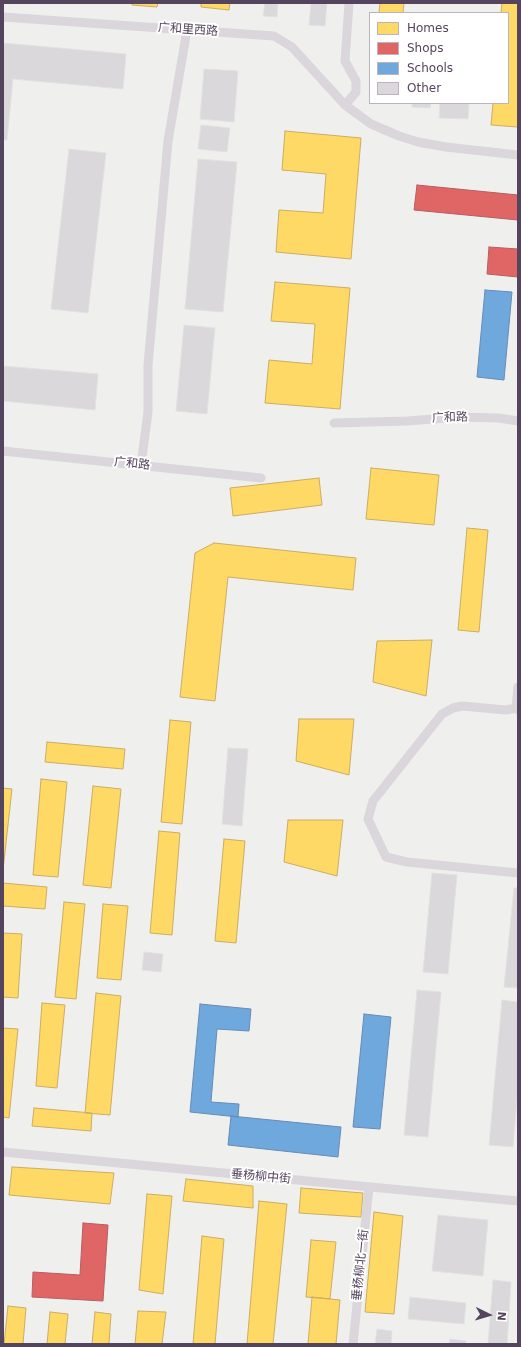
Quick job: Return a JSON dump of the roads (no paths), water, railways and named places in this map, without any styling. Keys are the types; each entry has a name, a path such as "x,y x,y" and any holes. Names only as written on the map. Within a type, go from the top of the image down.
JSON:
{"street":[{"path":"345,104 356,92 356,80 345,61 349,3"},
{"name":"广和里西路","path":"3,17 274,36 292,47 345,104 371,124 418,142 446,147 518,155"},
{"path":"141,465 148,412 148,365 168,141 187,30"},
{"name":"广和路","path":"334,423 407,421 460,417 498,418 518,421"},
{"name":"广和路","path":"3,451 261,478"},
{"path":"518,687 517,709 506,710 462,706 452,708 442,714 373,801 368,820 386,857 407,862 518,872"},
{"name":"垂杨柳中街","path":"3,1152 518,1201"},
{"name":"垂杨柳北一街","path":"353,1344 369,1187"}]}
